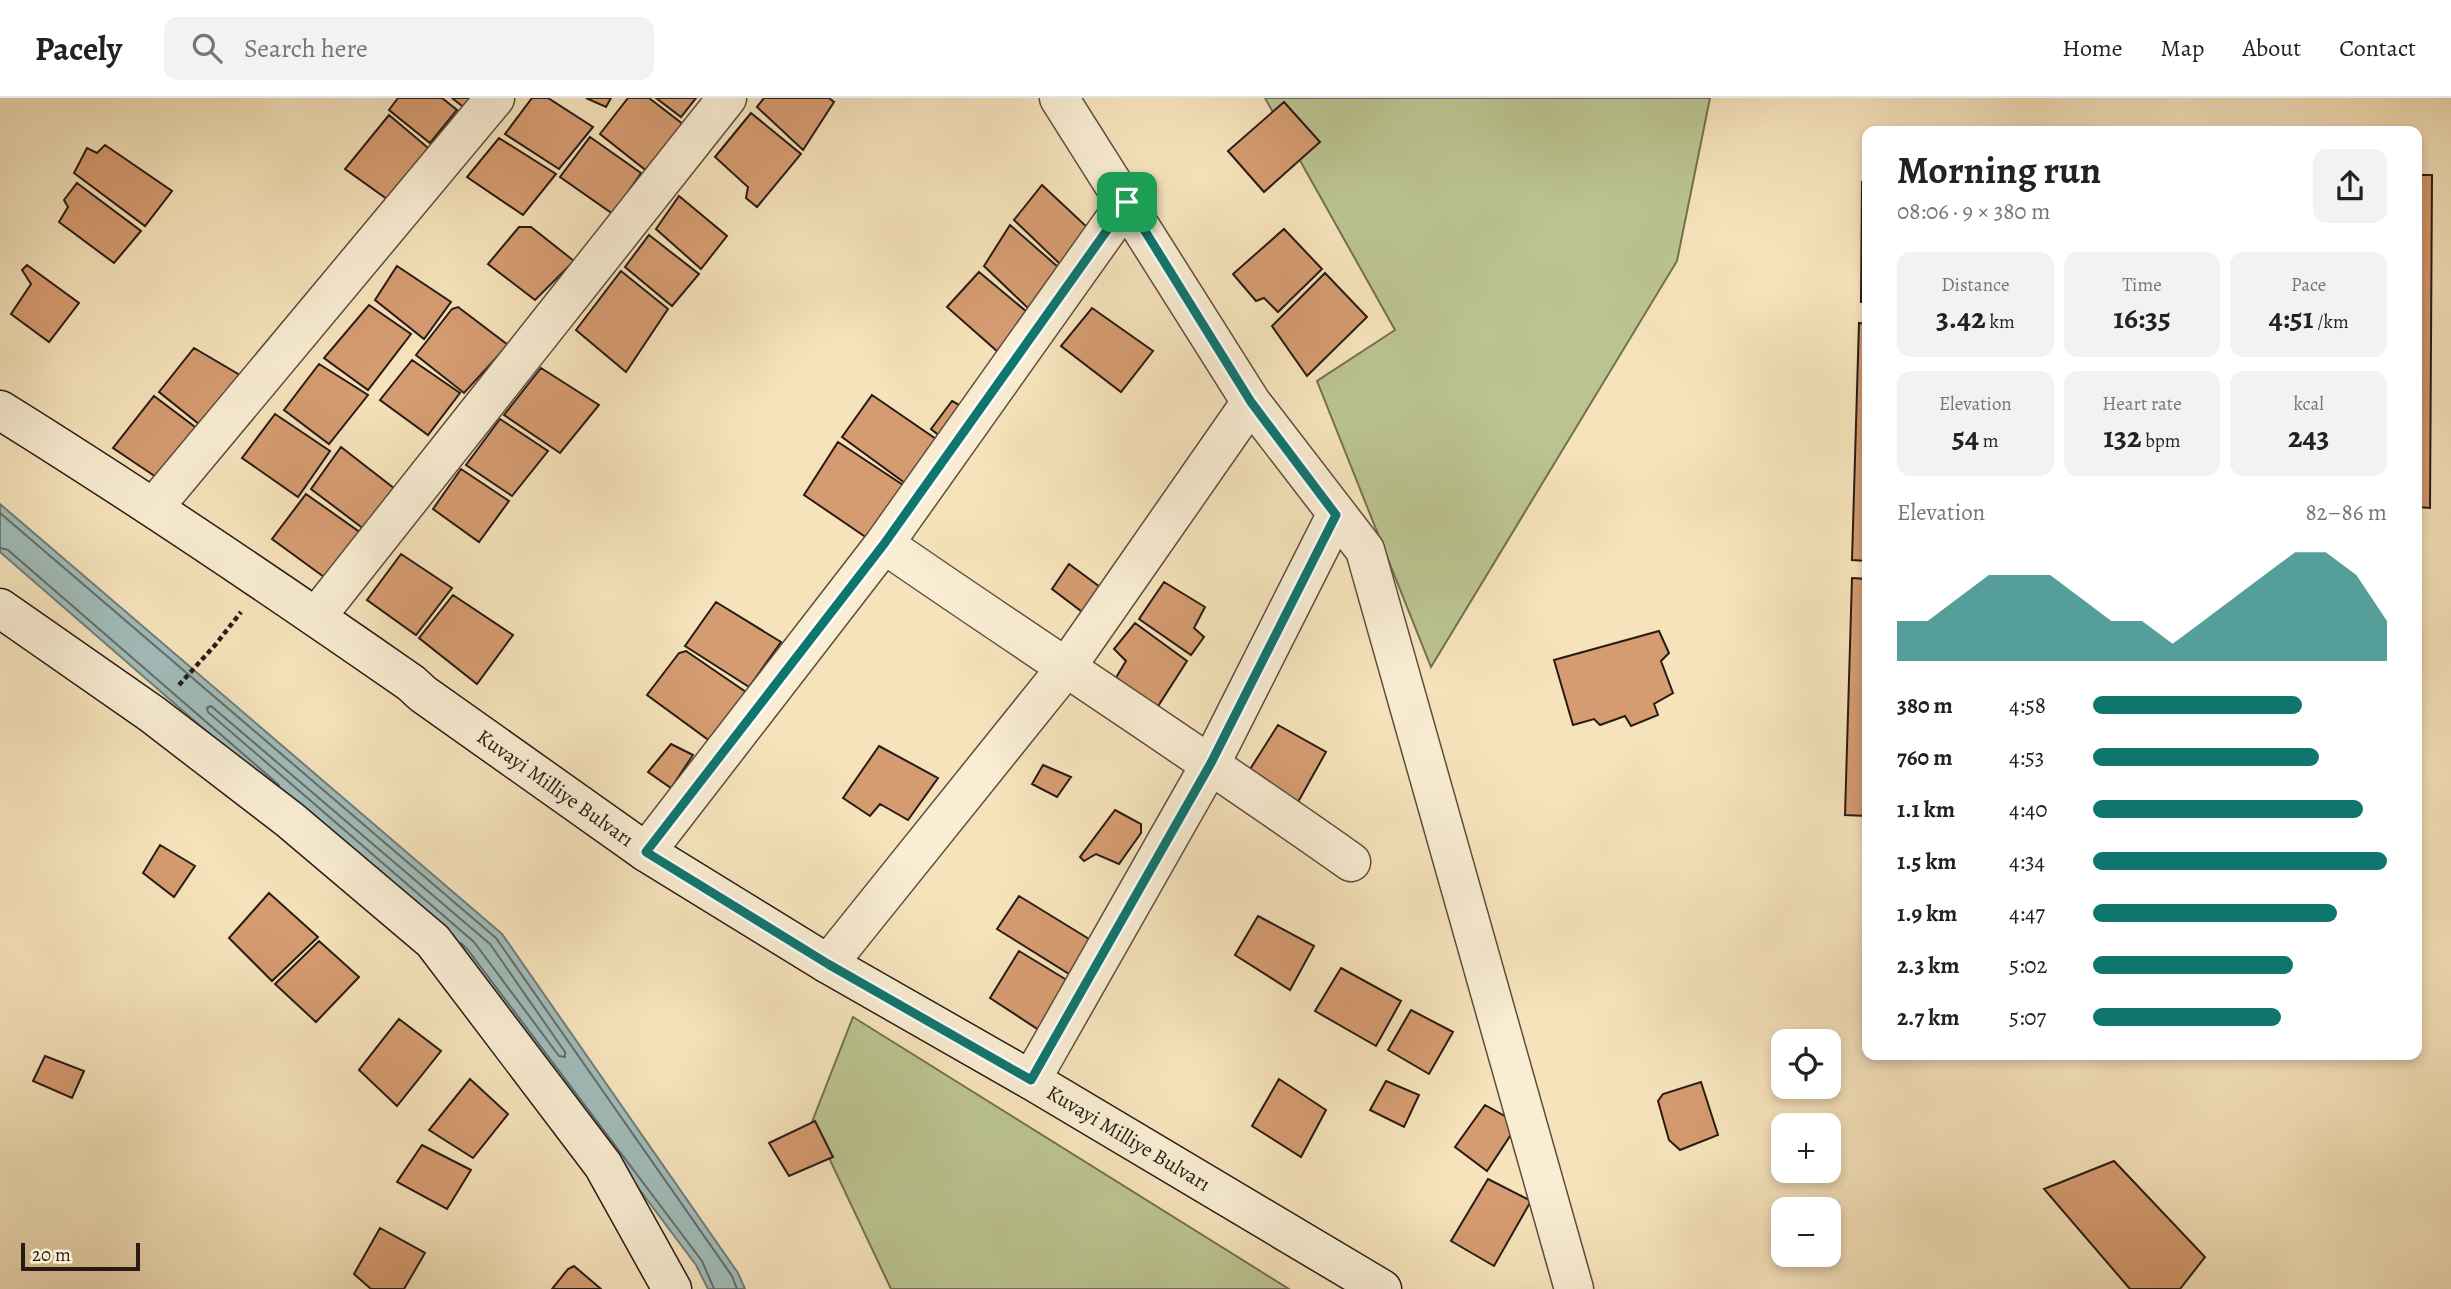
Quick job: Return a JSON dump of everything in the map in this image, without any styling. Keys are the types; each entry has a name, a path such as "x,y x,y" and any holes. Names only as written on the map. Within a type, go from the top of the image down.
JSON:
{"street":[{"path":"154,507 495,98"},
{"path":"316,617 727,98"},
{"path":"1059,98 1251,402 1365,550 1574,1289"},
{"path":"646,852 884,544 1127,202"},
{"path":"828,964 1065,668 1251,402"},
{"name":"Kuvayi Milliye Bulvarı","path":"0,410 154,507 316,617 646,852 828,964 1031,1080 1382,1289"},
{"path":"1031,1080 1211,763 1336,515"},
{"path":"884,544 1065,668 1211,763 1351,862"},
{"path":"0,608 152,714 290,820 433,941 603,1165 671,1289"}],"path":[{"path":"176,688 216,644"}],"green space":[{"path":"1265,98 1710,98 1677,261 1431,667 1317,381 1395,330"},
{"path":"853,1017 1289,1289 891,1289 812,1122"}],"water":[{"path":"0,504 502,934 738,1273 745,1289 708,1289 696,1265 463,954 0,552"}],"building":[{"path":"398,98 442,98 457,110 430,143 389,110"},
{"path":"452,98 475,98 466,109"},
{"path":"532,98 548,98 593,127 559,169 505,134"},
{"path":"586,98 611,98 606,107"},
{"path":"628,98 649,98 684,125 648,172 600,134"},
{"path":"656,98 696,98 681,117"},
{"path":"764,98 829,98 834,102 803,150 757,107"},
{"path":"1284,102 1320,142 1264,192 1228,151"},
{"path":"751,113 801,154 757,207 746,198 748,187 715,157"},
{"path":"389,115 433,152 391,202 345,169"},
{"path":"590,137 641,173 613,214 560,177"},
{"path":"499,138 556,174 523,215 467,177"},
{"path":"105,145 172,191 145,226 74,173 87,148 97,153"},
{"path":"2422,175 2432,175 2430,508 2422,507"},
{"path":"1862,182 1862,302 1861,302"},
{"path":"77,183 141,231 114,263 59,222 68,207 64,200"},
{"path":"1042,185 1088,228 1060,264 1014,220"},
{"path":"679,196 727,236 701,269 656,229"},
{"path":"1010,225 1058,267 1030,310 984,266"},
{"path":"519,227 531,227 574,261 535,300 488,264"},
{"path":"1284,229 1322,269 1278,312 1264,298 1256,301 1233,274"},
{"path":"649,235 699,274 672,306 625,267"},
{"path":"27,265 79,303 49,342 11,314 31,284 22,270"},
{"path":"397,266 451,302 424,339 375,300"},
{"path":"621,271 668,309 626,372 576,330"},
{"path":"979,272 1027,312 998,352 947,307"},
{"path":"1325,273 1367,317 1307,376 1272,326"},
{"path":"369,305 411,334 368,390 324,358"},
{"path":"458,307 508,345 464,393 416,355 452,309"},
{"path":"1092,308 1153,351 1121,392 1061,346"},
{"path":"1859,323 1862,323 1862,561 1852,560"},
{"path":"194,348 245,378 204,428 159,392"},
{"path":"412,360 460,393 428,435 380,400"},
{"path":"319,364 368,395 329,444 284,410"},
{"path":"541,368 599,405 560,453 504,415"},
{"path":"872,395 939,441 909,486 842,437"},
{"path":"154,396 203,433 162,481 113,448"},
{"path":"952,401 963,407 941,437 931,429"},
{"path":"275,414 330,451 298,497 242,458"},
{"path":"500,419 548,451 512,496 466,465"},
{"path":"838,442 906,487 867,538 804,495"},
{"path":"341,447 395,489 364,529 311,489"},
{"path":"461,469 509,501 479,542 433,509"},
{"path":"306,494 361,533 324,577 272,539"},
{"path":"401,554 452,588 416,635 367,600"},
{"path":"1069,564 1104,590 1085,614 1052,589"},
{"path":"1852,578 1862,579 1862,816 1845,815"},
{"path":"1164,582 1205,607 1194,628 1204,637 1191,655 1139,619"},
{"path":"453,595 513,635 477,684 419,638"},
{"path":"716,602 781,642 749,687 685,646"},
{"path":"1135,623 1187,661 1153,714 1111,686 1126,661 1114,649"},
{"path":"1659,631 1669,653 1661,661 1673,693 1654,704 1658,715 1631,726 1625,716 1600,725 1594,719 1573,725 1554,660"},
{"path":"686,651 746,692 710,741 647,695 679,653"},
{"path":"1278,725 1326,752 1293,811 1242,782"},
{"path":"671,744 693,755 671,788 648,772"},
{"path":"879,746 938,778 908,820 880,804 870,816 843,798"},
{"path":"1043,765 1071,777 1057,797 1032,784"},
{"path":"1115,810 1141,824 1141,833 1119,864 1096,854 1084,861 1080,857"},
{"path":"160,845 195,866 174,897 143,873"},
{"path":"269,893 318,937 272,981 229,938"},
{"path":"1019,896 1094,942 1074,977 997,929"},
{"path":"1258,916 1314,946 1290,990 1235,955"},
{"path":"319,941 359,977 316,1022 275,984"},
{"path":"1019,951 1070,982 1039,1030 990,998"},
{"path":"1341,968 1401,1001 1376,1046 1315,1011"},
{"path":"1411,1010 1453,1032 1429,1074 1388,1050"},
{"path":"399,1019 441,1051 397,1106 359,1070"},
{"path":"45,1056 84,1071 72,1098 33,1081"},
{"path":"470,1079 508,1114 473,1158 429,1130"},
{"path":"1279,1079 1326,1110 1301,1157 1252,1126"},
{"path":"1386,1081 1419,1095 1404,1127 1370,1110"},
{"path":"1701,1082 1718,1135 1680,1150 1669,1140 1658,1101 1663,1094"},
{"path":"1485,1105 1510,1119 1508,1126 1514,1130 1487,1171 1455,1147"},
{"path":"815,1121 833,1157 789,1176 769,1143"},
{"path":"422,1145 471,1170 447,1209 397,1182"},
{"path":"2114,1161 2205,1257 2180,1289 2130,1289 2044,1189"},
{"path":"1488,1179 1531,1201 1494,1266 1451,1241"},
{"path":"380,1228 425,1253 404,1289 371,1289 354,1274"},
{"path":"574,1266 601,1289 552,1289 568,1269"}],"route":[{"path":"1127,202 1251,402 1336,515 1211,763 1031,1080 828,964 646,852 884,544 1127,202"}]}
